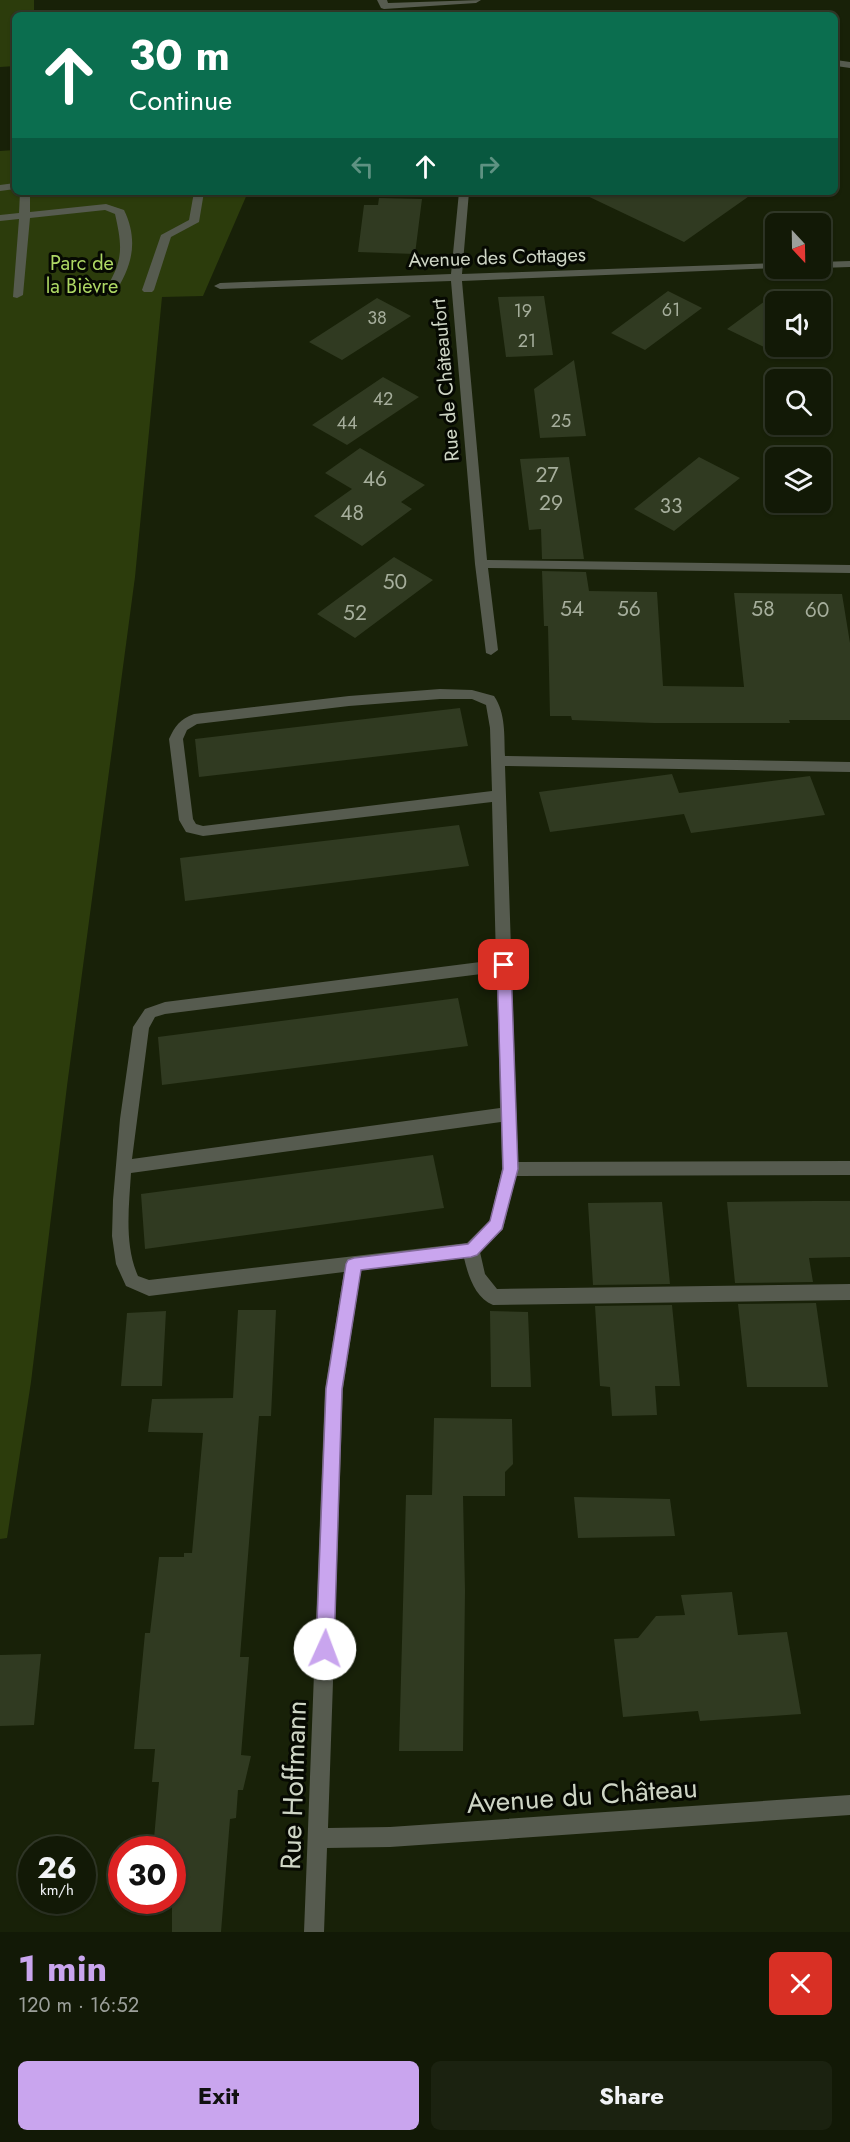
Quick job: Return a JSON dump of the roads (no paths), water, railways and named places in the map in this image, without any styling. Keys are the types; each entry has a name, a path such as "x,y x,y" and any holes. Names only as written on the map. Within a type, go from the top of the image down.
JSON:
{"street":[{"path":"382,0 384,6 476,0"},
{"path":"17,295 24,229 25,195"},
{"path":"148,290 166,235 194,222 198,195"},
{"name":"Rue de Châteaufort","path":"464,195 456,276 481,564 491,650"},
{"path":"0,218 106,207 120,212 129,252 123,270 110,292"},
{"path":"831,265 850,264"},
{"name":"Avenue des Cottages","path":"220,286 765,266"},
{"path":"481,564 850,569"},
{"path":"498,796 203,831 191,828 186,820 176,739 181,727 194,719 429,693 472,693 487,697 495,708 498,761 498,796 504,965 509,1114 510,1169 497,1224 471,1250 149,1288 133,1282 126,1270 120,1231 123,1167 141,1027 150,1013 165,1008 504,965"},
{"path":"498,761 850,767"},
{"path":"123,1167 509,1114"},
{"path":"510,1169 850,1168"},
{"path":"471,1250 477,1277 493,1297 850,1292"},
{"name":"Rue Hoffmann","path":"314,1932 334,1389 354,1264"},
{"name":"Avenue du Château","path":"318,1838 390,1837 850,1805"}],"park label":[{"name":"Parc de la Bièvre","path":"82,274"}]}
